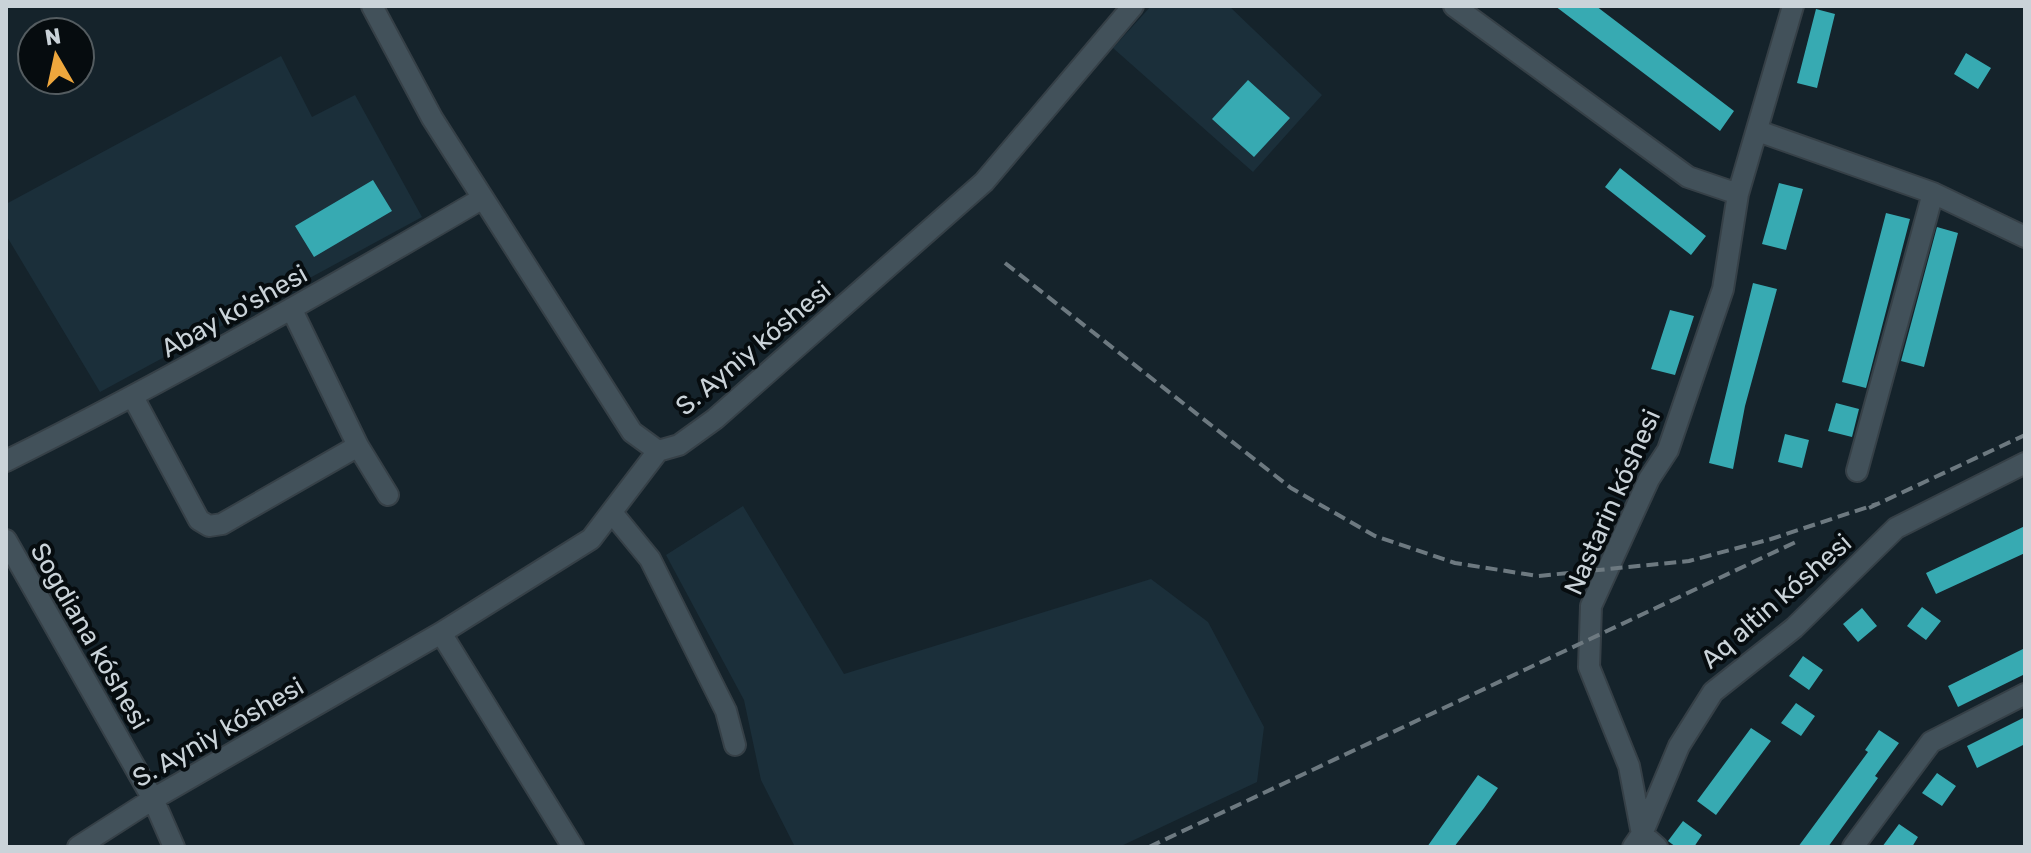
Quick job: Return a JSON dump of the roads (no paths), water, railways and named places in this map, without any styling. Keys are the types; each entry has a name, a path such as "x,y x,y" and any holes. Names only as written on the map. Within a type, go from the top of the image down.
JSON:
{"street":[{"path":"372,6 432,118 632,432 658,451"},
{"name":"S. Ayniy kóshesi","path":"78,847 153,799 441,633 591,539 658,451 679,445 715,419 984,182 1133,6"},
{"path":"1454,6 1688,177 1738,194"},
{"name":"Nastarin kóshesi","path":"1644,843 1629,766 1589,667 1591,606 1649,479 1668,450 1723,289 1738,194 1793,6"},
{"path":"1758,131 1933,193 2025,237"},
{"path":"1857,471 1933,193"},
{"name":"Abay ko'shesi","path":"6,461 133,397 292,310 483,198"},
{"path":"292,310 358,446 388,495"},
{"path":"133,397 199,520 209,526 222,524 358,446"},
{"name":"Aq altin kóshesi","path":"1644,843 1679,746 1713,692 1794,628 1896,528 2025,463"},
{"path":"613,514 650,559 726,711 735,745"},
{"name":"Sogdiana kóshesi","path":"6,540 153,799 174,847"},
{"path":"441,633 573,847"},
{"path":"1853,847 1931,742 2025,694"}],"railway":[{"path":"1005,263 1291,488 1375,536 1455,563 1538,576 1689,561 1771,539 1877,504"},
{"path":"1869,508 2025,435"},
{"path":"1149,847 1800,540"}]}
